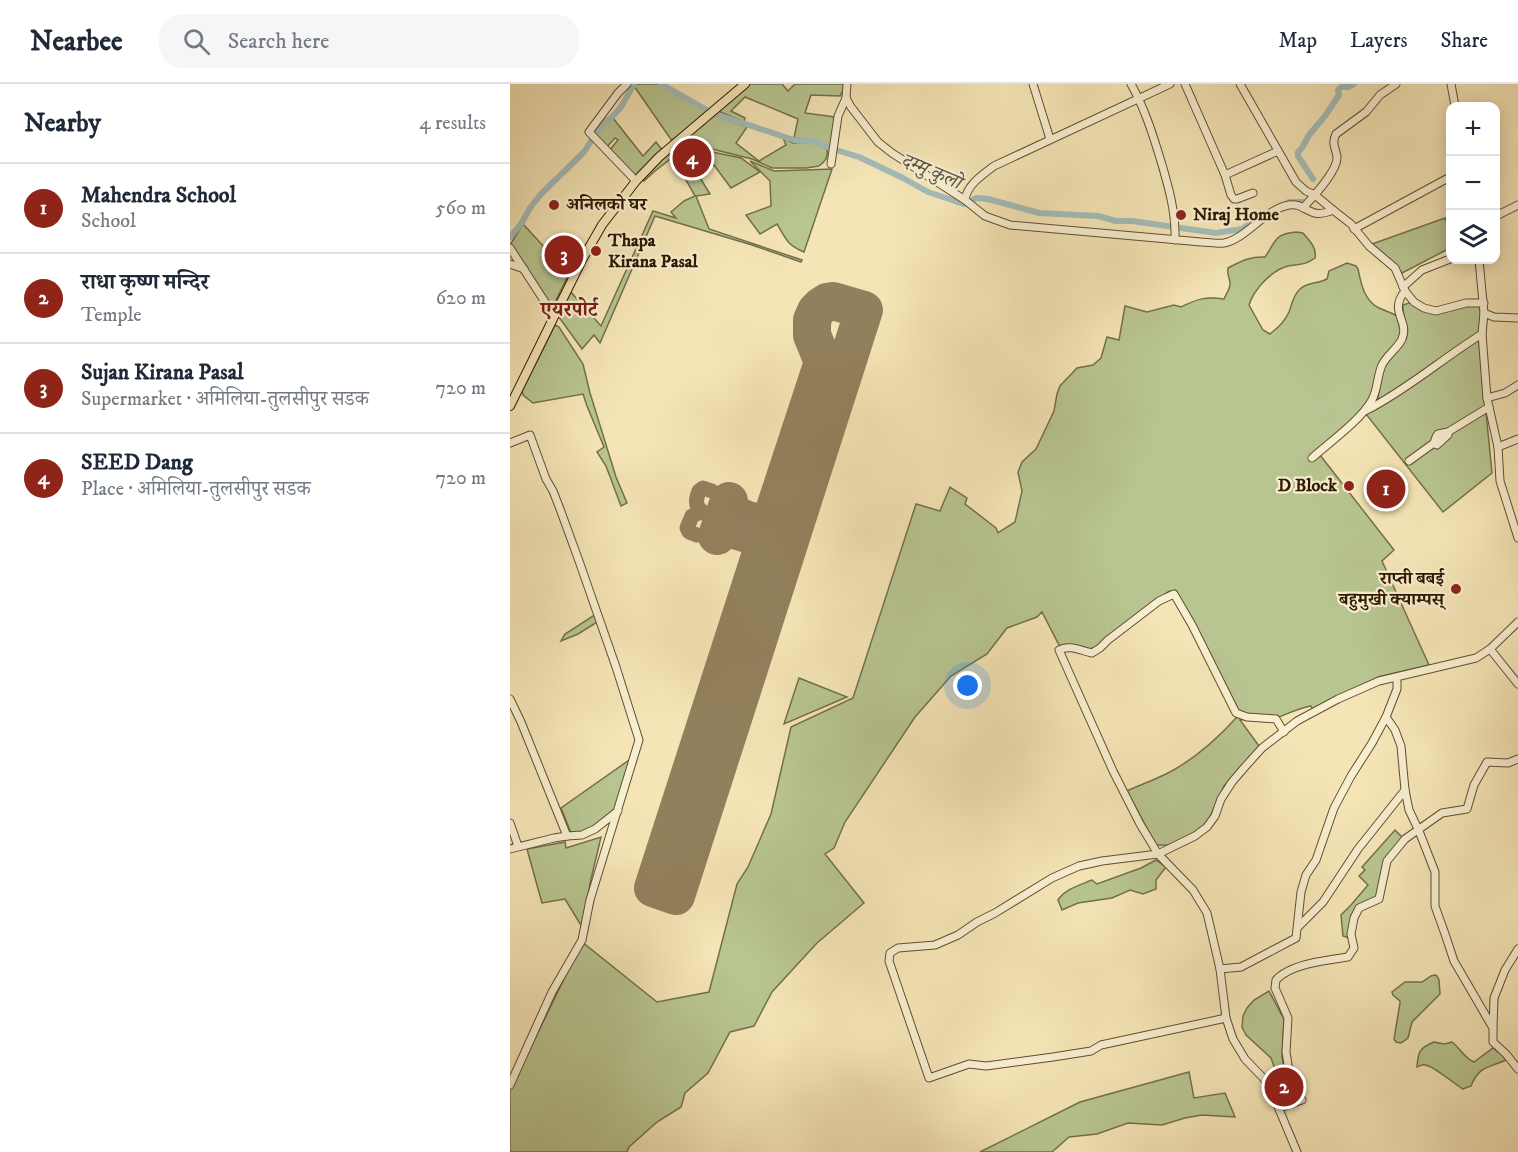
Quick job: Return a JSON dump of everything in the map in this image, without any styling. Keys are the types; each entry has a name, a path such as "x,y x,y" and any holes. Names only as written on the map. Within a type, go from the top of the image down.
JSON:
{"main road":[{"path":"510,406 582,260 602,225 636,181 659,157 746,84"}],"street":[{"path":"627,84 589,132 636,181"},
{"path":"831,164 838,116 846,98 847,84"},
{"path":"1033,84 1050,139"},
{"path":"1131,84 1147,117 1162,165 1173,206 1175,240"},
{"path":"965,200 970,187 994,166 1170,84"},
{"path":"1185,84 1225,175 1231,195 1234,199 1238,199 1253,193"},
{"path":"1240,84 1296,182 1351,224 1362,240 1395,268 1404,289 1414,302 1430,310 1442,310 1466,303 1484,303"},
{"path":"1303,208 1332,171 1337,158 1333,145 1336,134 1366,112 1380,95 1396,84"},
{"path":"1451,84 1454,102"},
{"path":"846,98 878,142 892,153 965,200 984,216 1010,225 1225,243 1238,237 1275,210 1290,204 1323,215 1333,210"},
{"path":"1225,175 1278,151"},
{"path":"1354,229 1446,179"},
{"path":"1500,214 1518,205"},
{"path":"510,248 554,316"},
{"path":"1312,458 1365,411 1374,398 1383,364 1402,339 1403,333 1397,307 1404,289 1422,270 1446,261"},
{"path":"510,264 524,269"},
{"path":"1479,264 1484,303 1482,334 1487,398 1498,447 1500,481 1518,538"},
{"path":"1484,313 1494,317 1518,318"},
{"path":"1365,411 1389,399 1455,350 1482,334"},
{"path":"1487,398 1505,393 1518,386"},
{"path":"1409,461 1434,443 1438,434 1448,432 1489,407"},
{"path":"510,443 530,435 579,561 639,740 590,900 582,940 552,992 510,1085"},
{"path":"1498,447 1518,439"},
{"path":"1284,732 1276,719 1247,717 1236,713 1174,594 1159,601 1092,653 1064,647 1059,650 1113,771 1140,824 1158,854 1193,890 1207,914 1220,969 1226,1018 1233,1039 1245,1059 1268,1083 1297,1152"},
{"path":"1226,1018 1101,1045 1091,1051 1053,1058 986,1066 969,1064 929,1078 889,961 890,953 898,948 935,945 958,935 1052,878 1079,866 1158,854 1195,836 1207,827 1232,782 1262,748 1297,721 1379,681 1476,658 1490,649 1518,622"},
{"path":"1490,649 1518,684"},
{"path":"1220,969 1241,967 1296,938 1301,892 1306,875 1316,860 1334,808 1386,717 1397,689 1397,678"},
{"path":"510,699 567,836"},
{"path":"1386,717 1395,730 1401,746 1409,810 1435,872 1435,906 1454,961 1493,1028"},
{"path":"1279,1108 1302,1100 1290,1077 1286,1052 1288,1018 1275,988 1276,980 1286,972 1298,967 1348,957 1354,948 1351,934 1354,918 1359,908 1379,899 1387,861 1406,839 1443,813 1467,809 1474,785 1487,762 1508,763 1518,759"},
{"path":"1297,927 1323,902 1358,849 1405,790"},
{"path":"510,823 514,848 554,838 582,835 595,829 618,811"},
{"path":"1518,949 1505,970 1494,998 1493,1028 1493,1042 1518,1069"}],"green space":[{"path":"636,84 659,84 707,112 672,141 634,86"},
{"path":"750,84 782,84 788,91 795,84 844,84 840,96 811,95 805,113 835,117 832,148 813,140 794,138 798,119 745,97 731,111 745,118 744,122 718,111"},
{"path":"714,115 747,127 736,143 759,161 786,145 783,138 793,143 814,142 827,149 826,159 819,166 772,168 752,159 684,140"},
{"path":"613,118 643,156 656,142 662,150 636,176 609,151 618,140 615,138 606,148 594,136 602,125"},
{"path":"679,142 687,146 683,150 710,194 696,196 709,229 802,260 801,262 655,216 600,343 594,335 582,349 558,316 569,290 601,326 653,211 676,218 671,212 684,201 695,196 673,157 644,181 642,179"},
{"path":"693,148 741,158 760,172 731,188 714,165 707,169"},
{"path":"750,161 774,171 832,169 804,252 790,244 777,224 760,234 746,215 771,206 770,181"},
{"path":"1445,218 1446,221 1446,250 1402,273 1372,244"},
{"path":"523,224 569,274 552,308 510,245"},
{"path":"1296,232 1303,233 1310,242 1315,251 1315,258 1305,263 1282,268 1270,276 1259,287 1249,305 1263,330 1270,334 1285,318 1296,294 1303,287 1327,279 1329,271 1347,263 1356,266 1362,286 1370,301 1397,316 1401,331 1400,338 1389,352 1372,397 1363,410 1381,401 1378,395 1385,366 1406,334 1403,305 1412,302 1424,309 1482,305 1479,342 1492,473 1443,512 1366,414 1320,455 1394,550 1382,561 1429,665 1378,677 1313,710 1311,706 1305,707 1269,721 1240,720 1259,746 1224,786 1209,819 1202,827 1193,835 1169,845 1156,845 1127,791 1185,763 1213,741 1237,717 1170,591 1115,635 1089,649 1070,645 1060,647 1042,612 1037,617 1007,628 987,654 951,676 915,717 845,822 834,848 825,854 864,903 817,943 772,992 754,1026 730,1032 708,1073 685,1093 681,1107 657,1122 629,1147 627,1152 510,1152 510,1090 582,942 657,1002 709,992 737,884 748,867 771,814 791,727 853,698 916,504 940,511 950,487 967,498 965,504 996,528 998,533 1015,522 1022,491 1018,472 1022,462 1036,449 1054,411 1060,386 1077,368 1093,365 1101,358 1107,337 1119,340 1125,306 1147,312 1174,305 1181,307 1202,299 1224,299 1230,284 1228,268 1250,258 1265,257 1279,237"},
{"path":"555,325 559,327 583,364 616,477 627,503 621,506 606,466 597,452 604,447 583,394 533,403 523,395 522,391"},
{"path":"596,614 599,621 561,641 565,634"},
{"path":"799,678 847,697 784,724"},
{"path":"632,758 618,806 593,827 571,833 561,808"},
{"path":"1395,830 1404,839 1386,860 1377,897 1360,904 1349,938 1343,936 1341,915 1368,885 1359,876 1365,870 1362,867"},
{"path":"601,837 582,927 565,899 542,903 527,849 565,842 566,848"},
{"path":"1156,860 1166,867 1156,880 1156,889 1143,894 1130,890 1112,898 1078,903 1062,910 1058,900 1073,888 1092,880 1097,884"},
{"path":"1435,975 1439,980 1440,994 1412,1022 1408,1038 1401,1043 1396,1042 1394,1039 1400,1001 1392,992 1405,982 1422,982"},
{"path":"1269,991 1284,1019 1282,1057 1284,1069 1276,1072 1271,1058 1246,1035 1242,1027 1243,1016 1247,1008 1254,1000"},
{"path":"1434,1042 1444,1044 1452,1042 1474,1062 1493,1048 1506,1060 1481,1071 1471,1086 1463,1089 1431,1067 1422,1065 1417,1067 1420,1051"},
{"path":"1189,1072 1194,1098 1225,1093 1235,1117 1202,1115 1162,1125 1128,1123 1097,1134 1069,1137 1052,1152 980,1152 1080,1102"}],"waterway":[{"name":"दम्मु कुलो","path":"510,237 541,194 584,152 602,124 621,107 634,84"},
{"name":"दम्मु कुलो","path":"661,84 712,113 794,140 816,142 859,157 928,192 964,204 977,198 988,199 1039,213 1098,216 1116,221 1132,221 1216,233 1242,229 1261,216"},
{"path":"1313,179 1298,156 1298,152 1339,95 1338,90 1354,84"},
{"name":"दम्मु कुलो","path":"1289,202 1303,202"}],"taxiway":[{"path":"697,535 689,532 687,528 692,516 700,512 757,530 775,526 786,512 799,475"},
{"path":"703,512 697,505 699,491 703,488 712,491"},
{"path":"757,530 765,536 772,550 770,567 761,593"}],"runway":[{"path":"833,301 864,310 676,896 653,888 762,550 760,542 753,536 731,529 724,530 717,536 729,501 731,511 741,518 764,522 773,513 823,362 812,335 812,320 821,306 833,301"}],"place":[{"name":"SEED Dang","path":"692,158"},
{"name":"अनिलको घर","path":"554,205"},
{"name":"Niraj Home","path":"1181,215"},
{"name":"Thapa Kirana Pasal","path":"596,251"},
{"name":"Sujan Kirana Pasal","path":"564,255"},
{"name":"D Block","path":"1349,486"},
{"name":"Mahendra School","path":"1386,489"},
{"name":"राप्ती बबई बहुमुखी क्याम्पस्","path":"1456,589"},
{"name":"राधा कृष्ण मन्दिर","path":"1284,1087"}],"district":[{"name":"एयरपोर्ट","path":"569,310"}]}
